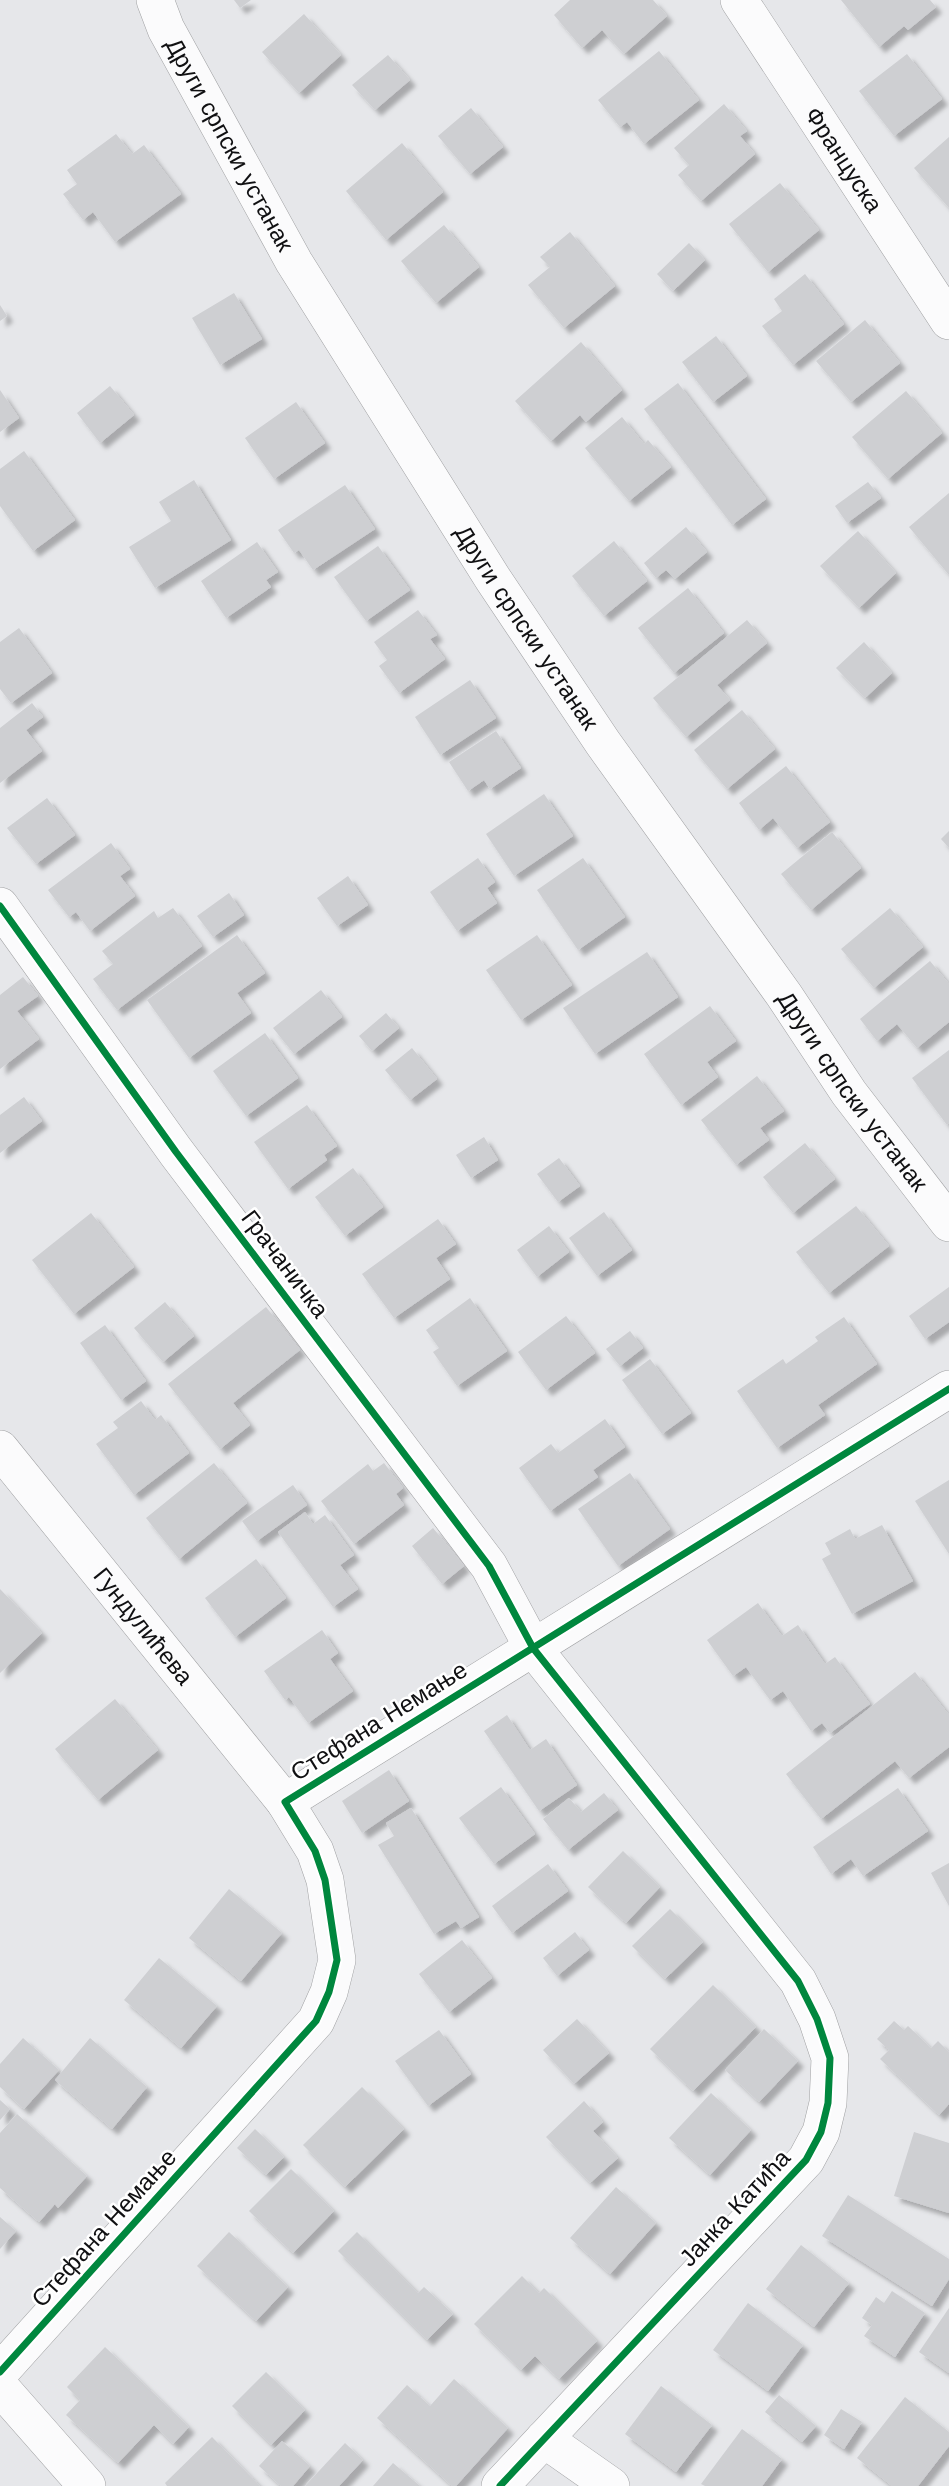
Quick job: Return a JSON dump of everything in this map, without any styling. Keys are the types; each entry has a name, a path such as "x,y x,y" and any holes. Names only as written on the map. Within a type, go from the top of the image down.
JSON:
{"street":[{"name":"Други српски устанак","path":"155,0 166,29 294,262 493,579 603,743 784,995 849,1093 949,1223"},
{"name":"Француска","path":"738,0 949,321"},
{"name":"Грачаничка","path":"0,906 176,1152 489,1566 533,1648"},
{"name":"Стефана Немање","path":"0,2372 316,2021 337,1960 325,1880 315,1851 285,1801 949,1389"},
{"name":"Гундулићева","path":"0,1449 285,1801"},
{"name":"Јанка Катића","path":"500,2486 806,2161 821,2132 828,2103 830,2058 817,2019 798,1981 533,1648"},
{"path":"0,2387 87,2486"},
{"path":"544,2440 611,2486"}],"building":[{"path":"234,0 251,0 240,8"},
{"path":"570,0 653,0 667,16 624,54 602,30 582,48 554,15"},
{"path":"841,0 930,0 936,7 908,30 904,26 879,47"},
{"path":"304,14 341,55 299,93 262,52"},
{"path":"659,51 699,100 644,144 627,122 620,127 598,100"},
{"path":"907,54 942,99 894,136 859,91"},
{"path":"388,55 410,80 375,110 352,85"},
{"path":"724,104 747,131 740,136 755,154 701,201 678,175 689,165 674,148"},
{"path":"471,108 503,147 470,174 438,136"},
{"path":"116,134 132,154 144,145 181,194 115,242 93,212 83,220 63,194 77,184 67,170"},
{"path":"949,137 949,208 914,168"},
{"path":"402,143 443,192 386,240 346,191"},
{"path":"780,183 819,230 768,272 729,224"},
{"path":"444,225 479,267 436,303 401,261"},
{"path":"570,232 615,286 564,328 528,285 550,267 540,257"},
{"path":"689,243 705,260 673,291 657,274"},
{"path":"805,274 844,324 793,365 762,326 782,311 774,299"},
{"path":"234,293 262,339 220,365 192,318"},
{"path":"0,305 7,316 0,321"},
{"path":"865,320 900,363 851,402 816,361"},
{"path":"716,336 747,376 713,402 682,362"},
{"path":"581,342 622,390 586,422 580,415 551,441 515,401"},
{"path":"678,383 766,499 732,525 644,409"},
{"path":"110,386 134,415 100,443 77,413"},
{"path":"0,390 19,418 0,432"},
{"path":"906,391 942,433 888,479 852,437"},
{"path":"296,402 325,443 274,479 245,438"},
{"path":"622,417 644,444 648,440 671,467 629,501 585,448"},
{"path":"24,451 75,520 33,551 0,506 0,469"},
{"path":"194,480 231,540 155,588 129,547 171,521 159,502"},
{"path":"868,482 881,498 847,523 835,506"},
{"path":"345,485 375,529 313,570 299,550 294,553 278,530"},
{"path":"949,493 949,575 909,527"},
{"path":"686,527 707,552 675,579 666,570 656,578 644,563"},
{"path":"858,531 896,573 859,608 820,566"},
{"path":"614,541 647,581 604,616 572,576"},
{"path":"257,542 278,572 266,580 271,587 226,618 201,581"},
{"path":"378,546 410,590 366,621 334,577"},
{"path":"688,588 724,633 674,673 638,628"},
{"path":"418,610 437,635 430,639 445,659 399,693 379,666 387,660 374,642"},
{"path":"747,620 767,643 717,685 730,700 686,737 653,698"},
{"path":"19,628 52,673 11,703 0,689 0,642"},
{"path":"864,642 892,673 865,698 836,668"},
{"path":"470,680 496,718 440,755 415,717"},
{"path":"32,703 43,717 26,730 42,751 0,783 0,728"},
{"path":"742,710 775,749 727,789 694,750"},
{"path":"496,731 521,768 490,789 484,780 468,791 449,762"},
{"path":"786,766 830,822 797,848 773,818 759,830 739,803"},
{"path":"544,794 573,836 514,876 486,834"},
{"path":"47,798 75,835 36,864 7,828"},
{"path":"949,831 949,848 941,839"},
{"path":"832,832 861,868 811,910 781,874"},
{"path":"111,843 130,869 120,876 135,896 90,931 76,912 69,917 48,890"},
{"path":"478,858 495,882 487,888 497,903 457,931 430,892"},
{"path":"583,858 625,917 578,950 537,890"},
{"path":"348,876 368,905 337,926 317,898"},
{"path":"229,893 244,915 213,937 197,916"},
{"path":"173,908 202,946 117,1010 93,979 113,964 102,951 154,911 158,918"},
{"path":"890,908 923,947 874,988 841,949"},
{"path":"237,935 265,973 237,993 251,1013 189,1058 147,1000"},
{"path":"537,935 572,985 521,1020 486,970"},
{"path":"647,952 678,997 595,1054 563,1008"},
{"path":"930,961 949,984 949,1022 917,1048 897,1024 877,1041 860,1019"},
{"path":"23,977 38,996 17,1011 39,1039 0,1069 0,995"},
{"path":"321,990 342,1017 294,1054 273,1028"},
{"path":"710,1006 736,1041 707,1062 718,1077 681,1105 644,1054"},
{"path":"386,1013 399,1028 372,1051 359,1036"},
{"path":"265,1033 298,1078 246,1116 213,1071"},
{"path":"412,1048 437,1079 410,1100 385,1070"},
{"path":"949,1050 949,1123 947,1125 912,1078"},
{"path":"757,1076 784,1111 760,1128 769,1140 736,1165 701,1120"},
{"path":"24,1097 42,1121 0,1153 0,1115"},
{"path":"307,1105 337,1146 324,1155 327,1160 288,1189 254,1142"},
{"path":"484,1137 498,1160 471,1178 456,1155"},
{"path":"805,1143 835,1179 793,1213 763,1177"},
{"path":"559,1158 580,1186 558,1202 537,1174"},
{"path":"353,1168 383,1207 345,1236 315,1197"},
{"path":"856,1206 889,1246 829,1293 796,1252"},
{"path":"604,1212 632,1250 597,1276 569,1238"},
{"path":"91,1213 134,1267 74,1314 32,1260"},
{"path":"438,1219 456,1244 436,1258 450,1279 394,1318 362,1274"},
{"path":"549,1226 569,1252 537,1277 517,1250"},
{"path":"949,1287 949,1322 925,1339 909,1316"},
{"path":"470,1298 507,1351 457,1386 433,1352 439,1348 426,1330"},
{"path":"165,1302 194,1336 163,1362 134,1328"},
{"path":"266,1307 300,1350 233,1403 250,1425 220,1449 168,1384"},
{"path":"566,1316 595,1353 546,1390 518,1352"},
{"path":"844,1317 877,1364 818,1405 825,1415 777,1448 737,1391 783,1359 786,1364 818,1341 815,1337"},
{"path":"105,1325 146,1381 121,1400 80,1343"},
{"path":"630,1331 643,1348 620,1366 606,1349"},
{"path":"650,1359 691,1413 662,1434 622,1380"},
{"path":"141,1401 155,1420 161,1415 189,1453 134,1495 96,1444 118,1428 113,1422"},
{"path":"605,1419 625,1447 593,1470 598,1477 550,1511 519,1468 551,1444 558,1453"},
{"path":"214,1463 247,1503 179,1559 146,1518"},
{"path":"384,1463 403,1488 396,1494 404,1505 354,1544 321,1501 368,1464 373,1471"},
{"path":"630,1473 670,1529 618,1566 578,1509"},
{"path":"949,1480 949,1554 915,1501"},
{"path":"293,1485 307,1505 257,1541 242,1521"},
{"path":"305,1512 313,1524 325,1515 354,1555 340,1565 358,1589 333,1607 278,1532"},
{"path":"882,1525 913,1581 852,1614 822,1559 831,1554 825,1543 850,1529 855,1539"},
{"path":"433,1528 464,1566 442,1584 412,1546"},
{"path":"256,1559 286,1598 235,1637 205,1598"},
{"path":"0,1589 42,1633 0,1673"},
{"path":"758,1603 782,1636 798,1625 825,1664 835,1657 870,1704 830,1733 822,1723 811,1731 783,1691 770,1700 746,1667 733,1676 707,1640"},
{"path":"322,1630 338,1653 330,1659 353,1691 308,1723 289,1697 285,1700 264,1671"},
{"path":"915,1672 949,1715 949,1747 909,1778 895,1761 821,1819 786,1774"},
{"path":"115,1699 158,1750 98,1800 55,1749"},
{"path":"507,1715 530,1750 546,1739 577,1785 539,1811 484,1731"},
{"path":"389,1770 409,1801 362,1833 342,1801"},
{"path":"501,1787 535,1834 494,1864 459,1818"},
{"path":"898,1788 928,1831 863,1876 851,1859 831,1874 813,1847"},
{"path":"604,1793 618,1810 568,1850 543,1819 569,1798 581,1812"},
{"path":"411,1808 479,1917 461,1928 456,1921 434,1934 378,1845 394,1836 386,1823"},
{"path":"623,1851 660,1887 626,1923 588,1887"},
{"path":"949,1863 949,1906 931,1873"},
{"path":"548,1864 568,1891 512,1933 492,1906"},
{"path":"229,1889 282,1933 241,1981 189,1938"},
{"path":"670,1909 703,1942 665,1979 632,1946"},
{"path":"575,1932 589,1950 557,1976 543,1958"},
{"path":"462,1940 492,1978 449,2012 419,1974"},
{"path":"159,1958 217,2006 181,2048 124,2000"},
{"path":"713,1985 756,2027 693,2091 650,2049"},
{"path":"577,2019 609,2053 574,2084 543,2050"},
{"path":"894,2021 904,2030 908,2026 931,2048 938,2041 949,2052 949,2104 939,2115 880,2059 889,2050 877,2039"},
{"path":"764,2029 798,2061 759,2102 725,2070"},
{"path":"439,2030 471,2074 428,2106 395,2061"},
{"path":"23,2038 59,2070 24,2109 0,2087 0,2064"},
{"path":"90,2038 147,2087 112,2129 55,2080"},
{"path":"362,2087 404,2129 345,2187 303,2145"},
{"path":"711,2093 751,2130 710,2175 669,2138"},
{"path":"0,2100 10,2109 0,2120"},
{"path":"584,2101 603,2122 593,2131 618,2158 590,2183 546,2137"},
{"path":"17,2114 87,2176 58,2208 55,2204 39,2222 0,2188 0,2133"},
{"path":"255,2129 284,2157 266,2175 237,2148"},
{"path":"914,2132 949,2143 949,2213 894,2196"},
{"path":"291,2169 334,2211 293,2253 249,2211"},
{"path":"616,2187 656,2223 610,2274 570,2238"},
{"path":"848,2195 949,2259 949,2279 932,2306 822,2236"},
{"path":"0,2217 16,2231 0,2249"},
{"path":"229,2232 288,2287 256,2321 197,2266"},
{"path":"357,2232 418,2293 424,2287 453,2314 427,2340 338,2251"},
{"path":"801,2245 849,2283 814,2327 766,2289"},
{"path":"522,2276 539,2293 544,2288 597,2341 559,2379 535,2356 521,2370 474,2324"},
{"path":"892,2291 925,2313 895,2357 864,2336 872,2325 862,2318 876,2297 884,2303"},
{"path":"748,2303 803,2345 768,2391 713,2350"},
{"path":"949,2308 949,2373 919,2352"},
{"path":"105,2347 189,2427 173,2444 154,2425 118,2463 66,2415 80,2400 67,2387"},
{"path":"266,2372 305,2410 271,2445 232,2406"},
{"path":"454,2379 508,2428 456,2486 452,2486 377,2418 407,2385 430,2406"},
{"path":"661,2386 712,2425 676,2472 625,2434"},
{"path":"779,2395 816,2426 802,2442 765,2412"},
{"path":"905,2397 949,2432 949,2446 918,2486 892,2486 857,2458"},
{"path":"841,2409 862,2422 844,2449 824,2435"},
{"path":"742,2429 782,2459 762,2486 701,2484"},
{"path":"212,2437 260,2486 167,2486 165,2483"},
{"path":"282,2441 310,2466 293,2486 281,2486 259,2466"},
{"path":"345,2443 363,2460 339,2486 305,2486"},
{"path":"393,2463 420,2486 373,2486"}],"cycle path":[{"path":"0,906 176,1152 489,1566 533,1648 798,1981 817,2019 830,2058 828,2103 821,2132 806,2160 500,2486"},
{"path":"0,2372 316,2021 329,1992 337,1960 325,1880 315,1851 285,1802 949,1389"}]}
